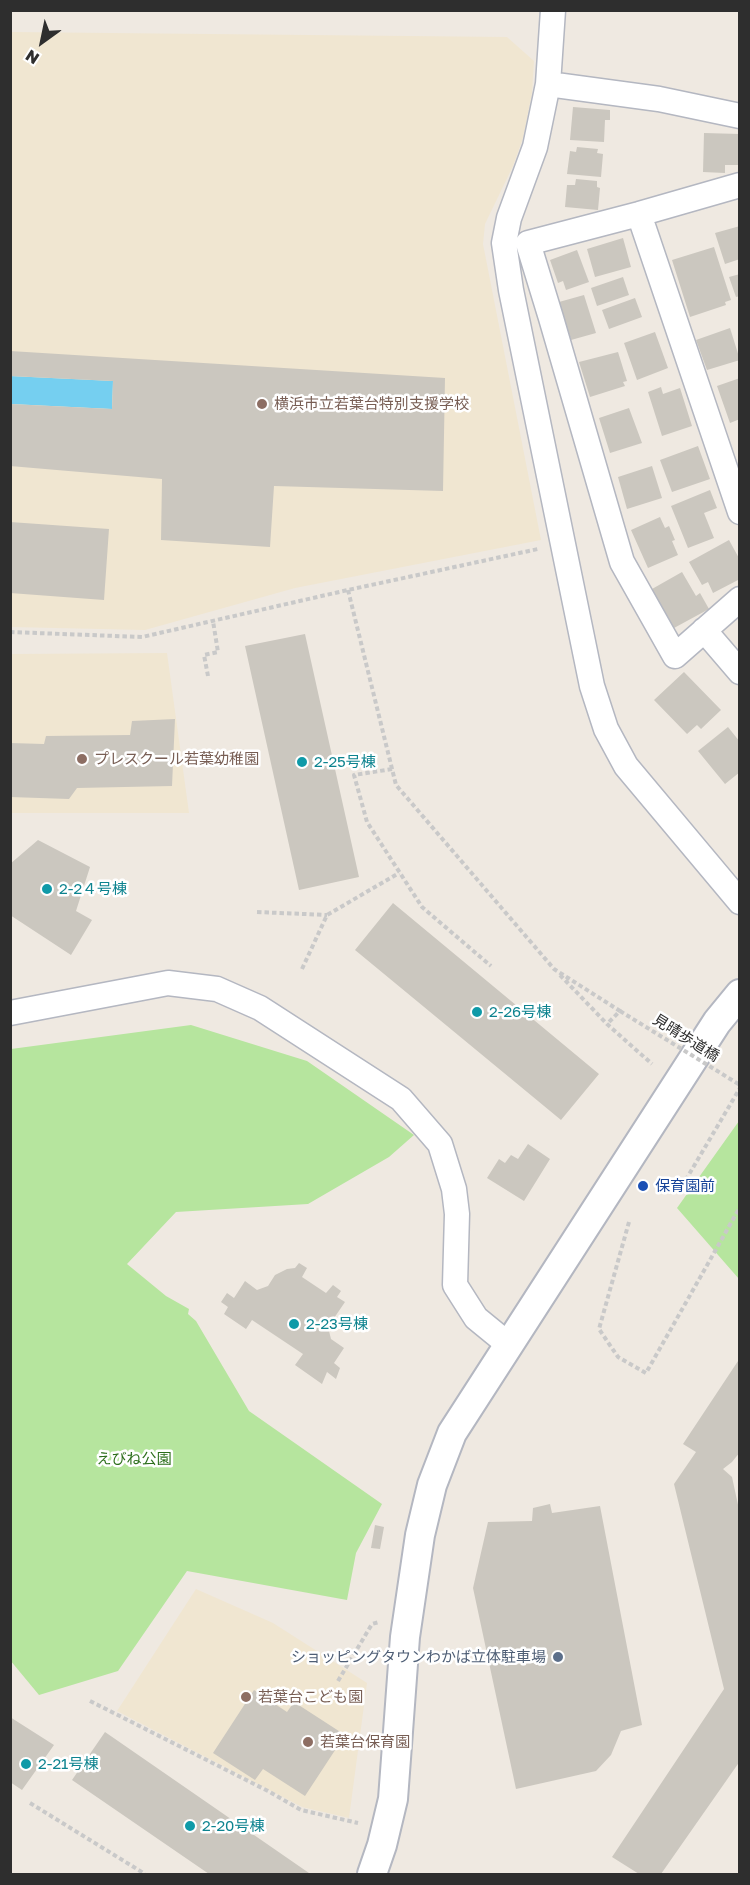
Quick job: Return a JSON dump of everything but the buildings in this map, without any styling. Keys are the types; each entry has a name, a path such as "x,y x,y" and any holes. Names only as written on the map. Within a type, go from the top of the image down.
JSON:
{"street":[{"path":"553,10 548,84 535,147 509,218 516,243 552,318 622,562 675,656 740,599"},
{"path":"548,84 659,99 740,116"},
{"path":"516,243 639,214 740,184"},
{"path":"639,214 740,512"},
{"path":"516,243 511,290 592,686 606,729 626,766 737,893"},
{"path":"704,630 740,672"},
{"path":"10,1013 168,983 217,989 260,1008 401,1099 440,1144 454,1189 457,1214 454,1285 476,1318 509,1345"},
{"path":"372,1875 393,1799 405,1637 420,1535 432,1485 452,1433 717,1022 740,994"}],"path":[{"path":"10,632 142,638 348,590 543,548 563,546"},
{"path":"348,590 396,785 554,969 607,1024 652,1064"},
{"path":"208,676 204,655 218,652 213,621"},
{"path":"392,769 354,775 367,822 422,907 491,966"},
{"path":"257,912 327,915 399,873"},
{"path":"302,969 327,915"},
{"name":"見晴歩道橋","path":"554,969 740,1087"},
{"path":"607,1024 620,1011"},
{"path":"659,1181 678,1193 740,1087"},
{"path":"629,1222 599,1329 618,1357 646,1373 740,1207"},
{"path":"338,1681 372,1624 379,1622"},
{"path":"90,1701 301,1810 362,1824"},
{"path":"30,1803 145,1875"}],"shaded area":[{"name":"横浜市立若葉台特別支援学校","path":"11,32 507,37 534,61 532,93 523,138 513,166 485,224 483,244 541,540 295,588 145,630 11,627"},
{"path":"167,653 189,813 11,813 11,654"},
{"name":"若葉台こども園","path":"196,1589 273,1623 367,1683 349,1818 302,1807 117,1711"}],"green space":[{"name":"えびね公園","path":"191,1025 307,1061 414,1135 389,1157 308,1204 176,1212 127,1264 166,1296 189,1309 188,1314 196,1321 249,1411 382,1504 356,1553 347,1600 187,1571 118,1671 39,1695 10,1660 11,1049"},
{"path":"739,1121 739,1279 677,1208"}],"water":[{"path":"10,376 113,381 112,409 11,404"}],"place":[{"name":"横浜市立若葉台特別支援学校","path":"262,404"},
{"name":"プレスクール若葉幼稚園","path":"82,759"},
{"name":"2-25号棟","path":"302,762"},
{"name":"2-2４号棟","path":"47,889"},
{"name":"2-26号棟","path":"477,1012"},
{"name":"保育園前","path":"643,1186"},
{"name":"2-23号棟","path":"294,1324"},
{"name":"ショッピングタウンわかば立体駐車場","path":"558,1657"},
{"name":"若葉台こども園","path":"246,1697"},
{"name":"若葉台保育園","path":"308,1742"},
{"name":"2-21号棟","path":"26,1764"},
{"name":"2-20号棟","path":"190,1826"}]}
